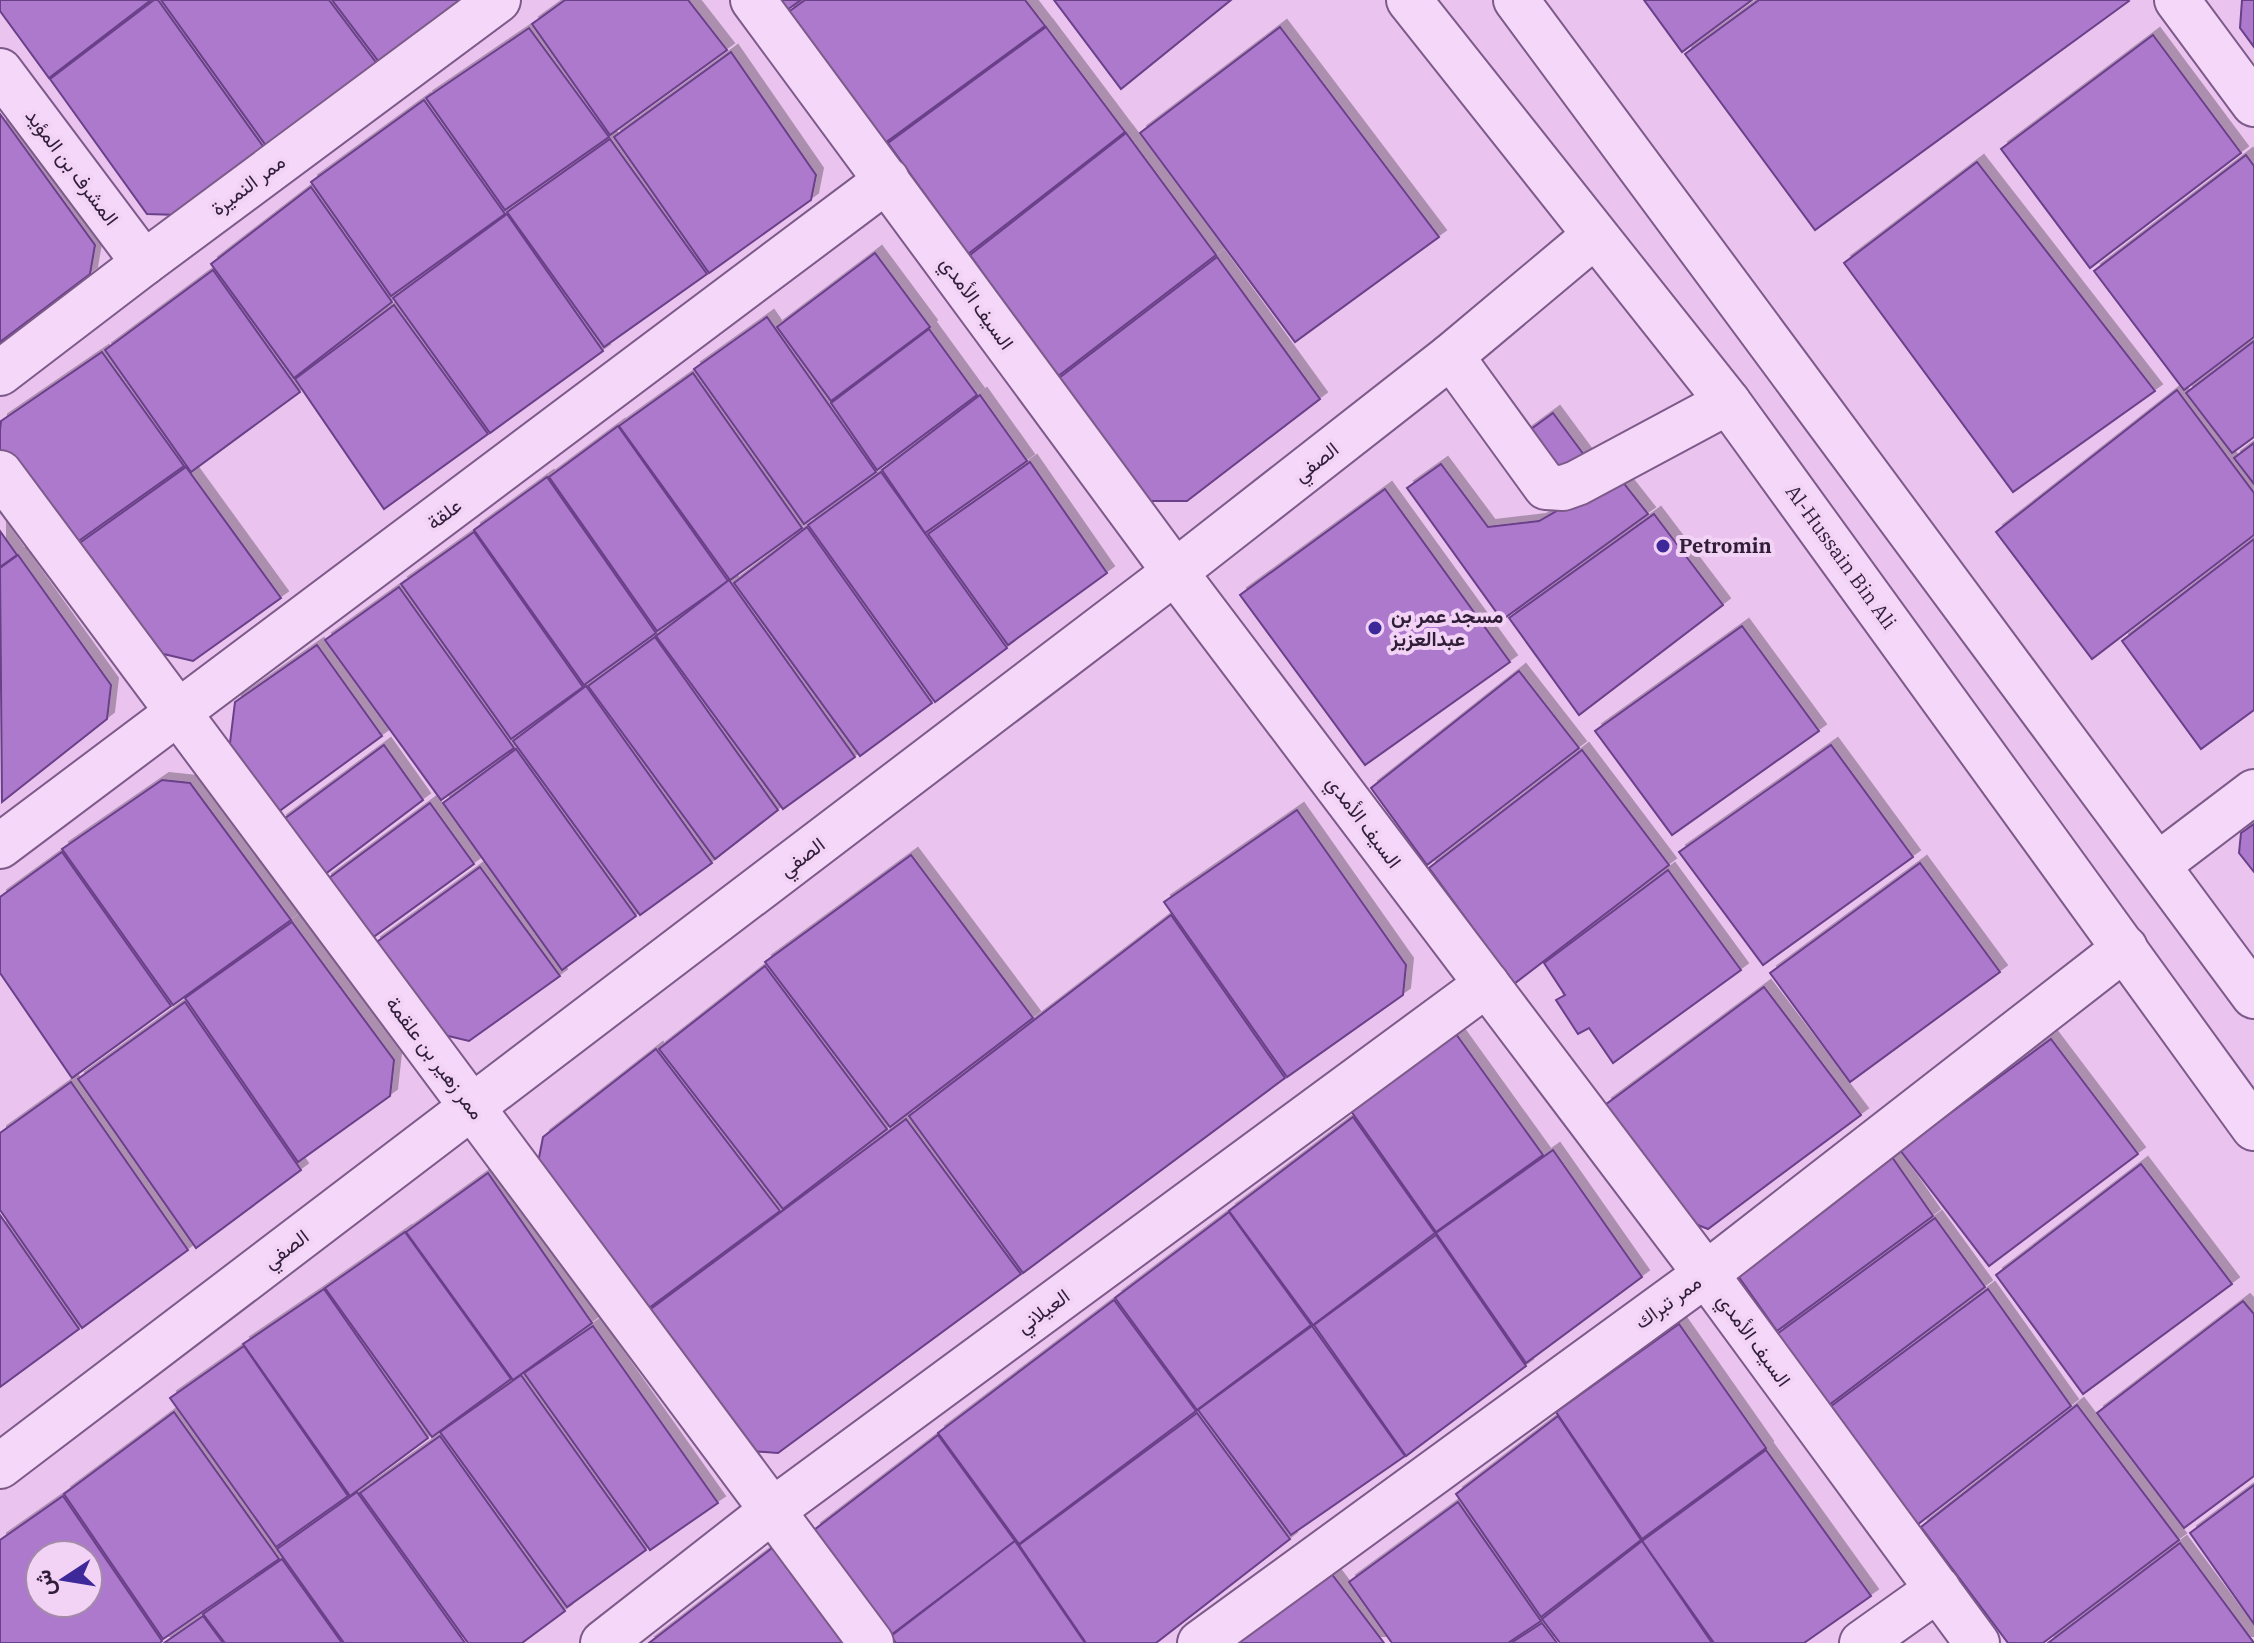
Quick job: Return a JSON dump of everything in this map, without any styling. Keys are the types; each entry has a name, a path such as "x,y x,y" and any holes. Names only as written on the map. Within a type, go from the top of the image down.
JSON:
{"street":[{"name":"ممر النميرة","path":"0,373 498,0"},
{"name":"السيف الأمدي","path":"753,0 1175,572 1706,1274 1977,1643"},
{"name":"Al-Hussain Bin Ali","path":"1409,0 1728,402 2254,1128"},
{"path":"1516,0 2254,996"},
{"path":"2179,1 2254,104"},
{"name":"المشرف بن المؤيد","path":"0,71 144,263"},
{"name":"علقة","path":"0,846 887,180"},
{"name":"الصفي","path":"0,1466 1175,572 1451,356 1594,236"},
{"path":"1451,356 1546,487 1563,488 1577,483 1728,402"},
{"name":"ممر زهير بن علقمة","path":"0,473 871,1643"},
{"path":"2159,864 2254,792"},
{"name":"ممر تبراك","path":"1201,1643 1706,1274 2125,948"},
{"name":"العيلاني","path":"603,1643 773,1510 1487,984"},
{"path":"1862,1643 1938,1589"}],"building":[{"path":"0,0 151,0 49,78 0,11"},
{"path":"158,0 265,149 178,215 147,214 50,79"},
{"path":"161,0 329,0 378,65 267,147"},
{"path":"332,0 464,0 379,62"},
{"path":"565,0 688,0 727,50 610,135 532,24"},
{"path":"779,0 801,0 787,10"},
{"path":"805,0 1025,0 1045,26 885,143 787,13"},
{"path":"1054,0 1231,0 1121,89"},
{"path":"1644,0 1752,0 1682,52"},
{"path":"1759,0 2129,1 1815,230 1685,54"},
{"path":"2242,0 2254,0 2254,47 2240,28"},
{"path":"1046,27 1125,132 968,254 888,143"},
{"path":"1280,27 1439,237 1295,342 1140,133"},
{"path":"529,28 609,137 505,210 426,98"},
{"path":"2153,35 2241,153 2090,268 2001,149"},
{"path":"731,52 816,175 811,200 709,273 614,137"},
{"path":"424,100 505,214 391,296 311,182"},
{"path":"0,114 95,245 90,274 0,342"},
{"path":"1126,133 1216,255 1057,377 970,255"},
{"path":"610,139 707,274 604,347 507,212"},
{"path":"2246,155 2254,166 2254,337 2184,390 2094,271"},
{"path":"1977,162 2155,391 2013,492 1844,263"},
{"path":"311,187 392,302 294,378 211,264"},
{"path":"507,214 603,351 490,433 393,298"},
{"path":"875,253 930,327 831,401 777,327"},
{"path":"1217,257 1320,399 1187,501 1150,501 1059,378"},
{"path":"213,270 300,392 191,472 105,350"},
{"path":"394,305 488,434 384,509 295,379"},
{"path":"767,317 876,472 804,524 694,369"},
{"path":"929,329 977,395 877,470 831,403"},
{"path":"2254,341 2254,437 2232,453 2186,393"},
{"path":"102,352 184,466 73,545 0,450 1,421"},
{"path":"693,373 802,528 730,580 619,426"},
{"path":"2177,390 2254,493 2254,535 2092,659 1996,532"},
{"path":"980,395 1027,461 925,533 882,470"},
{"path":"1553,413 1587,459 1556,481 1523,435"},
{"path":"618,426 728,581 657,631 549,477"},
{"path":"2254,443 2254,484 2234,458"},
{"path":"1030,462 1107,573 1008,645 928,534"},
{"path":"1441,464 1488,527 1539,521 1618,476 1648,514 1502,620 1407,488"},
{"path":"186,467 281,598 193,661 151,651 74,547"},
{"path":"881,472 1007,648 935,702 808,525"},
{"path":"547,477 656,633 584,685 474,530"},
{"name":"مسجد عمر بن عبدالعزيز","path":"1385,489 1510,662 1365,765 1240,595"},
{"path":"1654,514 1723,605 1579,715 1509,618"},
{"path":"807,527 932,703 860,756 734,583"},
{"path":"0,531 17,555 0,567"},
{"path":"474,532 583,687 511,739 401,584"},
{"path":"2254,539 2254,710 2201,749 2122,641"},
{"path":"18,555 111,685 107,719 2,802 0,568"},
{"path":"729,580 855,757 783,809 656,636"},
{"path":"399,587 514,748 441,800 325,640"},
{"path":"1742,626 1819,731 1672,835 1595,731"},
{"path":"655,637 778,810 715,859 588,686"},
{"path":"317,645 382,736 274,815 229,751 235,702"},
{"path":"1519,671 1579,748 1427,865 1371,788"},
{"path":"586,686 712,863 640,915 513,741"},
{"path":"384,745 423,800 320,878 280,822"},
{"path":"1831,745 1913,857 1763,965 1679,852"},
{"path":"516,749 636,916 562,970 443,803"},
{"path":"1582,750 1669,865 1514,984 1429,868"},
{"path":"162,780 190,783 291,920 173,1005 62,849"},
{"path":"430,803 474,864 368,941 325,881"},
{"path":"1297,810 1406,965 1403,995 1287,1077 1164,902"},
{"path":"2254,824 2254,872 2239,853 2241,833"},
{"path":"62,852 171,1006 72,1078 0,973 0,897"},
{"path":"911,855 1033,1018 890,1127 765,962"},
{"path":"1920,863 2000,972 1850,1082 1770,973"},
{"path":"480,867 560,976 469,1041 440,1034 374,944"},
{"path":"1668,870 1741,970 1613,1063 1589,1028 1578,1034 1556,1000 1565,995 1544,963"},
{"path":"1171,915 1285,1078 1023,1273 909,1116"},
{"path":"292,922 394,1060 390,1096 298,1162 185,998"},
{"path":"765,966 887,1129 783,1209 659,1049"},
{"path":"1764,987 1861,1115 1708,1229 1690,1222 1605,1105"},
{"path":"185,1002 301,1170 196,1248 78,1079"},
{"path":"1456,1034 1543,1155 1436,1232 1351,1111"},
{"path":"2051,1039 2138,1154 1989,1266 1900,1150"},
{"path":"656,1049 780,1211 645,1311 537,1168 543,1137"},
{"path":"71,1082 188,1250 82,1328 0,1210 0,1133"},
{"path":"1353,1117 1435,1233 1313,1325 1229,1211"},
{"path":"906,1119 1021,1274 778,1453 749,1451 648,1311"},
{"path":"1553,1150 1642,1277 1526,1363 1436,1233"},
{"path":"1892,1157 1933,1216 1777,1331 1736,1273"},
{"path":"2141,1164 2232,1284 2083,1394 1996,1275"},
{"path":"488,1173 592,1323 513,1380 406,1232"},
{"path":"1229,1212 1311,1325 1197,1410 1115,1298"},
{"path":"0,1215 79,1329 0,1387"},
{"path":"1935,1218 1985,1287 1829,1405 1777,1334"},
{"path":"405,1232 511,1379 432,1437 325,1288"},
{"path":"1436,1235 1526,1366 1406,1456 1314,1325"},
{"path":"324,1289 428,1438 350,1496 243,1344"},
{"path":"1988,1289 2071,1406 1917,1525 1830,1407"},
{"path":"1114,1300 1196,1411 1019,1544 938,1433"},
{"path":"2243,1301 2254,1314 2254,1476 2184,1528 2097,1413"},
{"path":"1679,1324 1766,1448 1642,1539 1556,1412"},
{"path":"593,1326 718,1503 650,1550 524,1373"},
{"path":"1312,1326 1405,1456 1291,1535 1198,1410"},
{"path":"244,1346 348,1496 276,1547 170,1398"},
{"path":"521,1375 646,1550 567,1607 440,1432"},
{"path":"2077,1405 2179,1540 2043,1643 2008,1643 1921,1527"},
{"path":"174,1412 279,1559 163,1639 104,1553 104,1539 95,1539 64,1494"},
{"path":"1197,1413 1290,1539 1156,1643 1086,1643 1019,1545"},
{"path":"1558,1416 1641,1540 1541,1617 1456,1494"},
{"path":"938,1435 1015,1541 891,1635 814,1530"},
{"path":"440,1436 565,1611 522,1643 468,1643 360,1493"},
{"path":"1766,1450 1871,1596 1804,1643 1714,1643 1642,1541"},
{"path":"2254,1485 2254,1624 2190,1533"},
{"path":"357,1492 465,1643 344,1643 277,1549"},
{"path":"63,1496 92,1539 24,1539 24,1619 104,1619 104,1556 162,1641 160,1643 0,1643 0,1540"},
{"path":"1458,1502 1541,1621 1508,1643 1392,1643 1349,1582"},
{"path":"1015,1541 1085,1643 896,1643 891,1636"},
{"path":"1642,1541 1712,1643 1560,1643 1542,1619"},
{"path":"2180,1543 2254,1643 2048,1643"},
{"path":"776,1545 846,1643 649,1643"},
{"path":"282,1559 342,1643 225,1643 203,1614"},
{"path":"1331,1573 1384,1643 1237,1643"},
{"path":"203,1616 223,1643 164,1643"},
{"path":"1542,1623 1557,1643 1511,1643"}],"place":[{"name":"Petromin","path":"1663,546"},
{"name":"مسجد عمر بن عبدالعزيز","path":"1375,628"}]}
